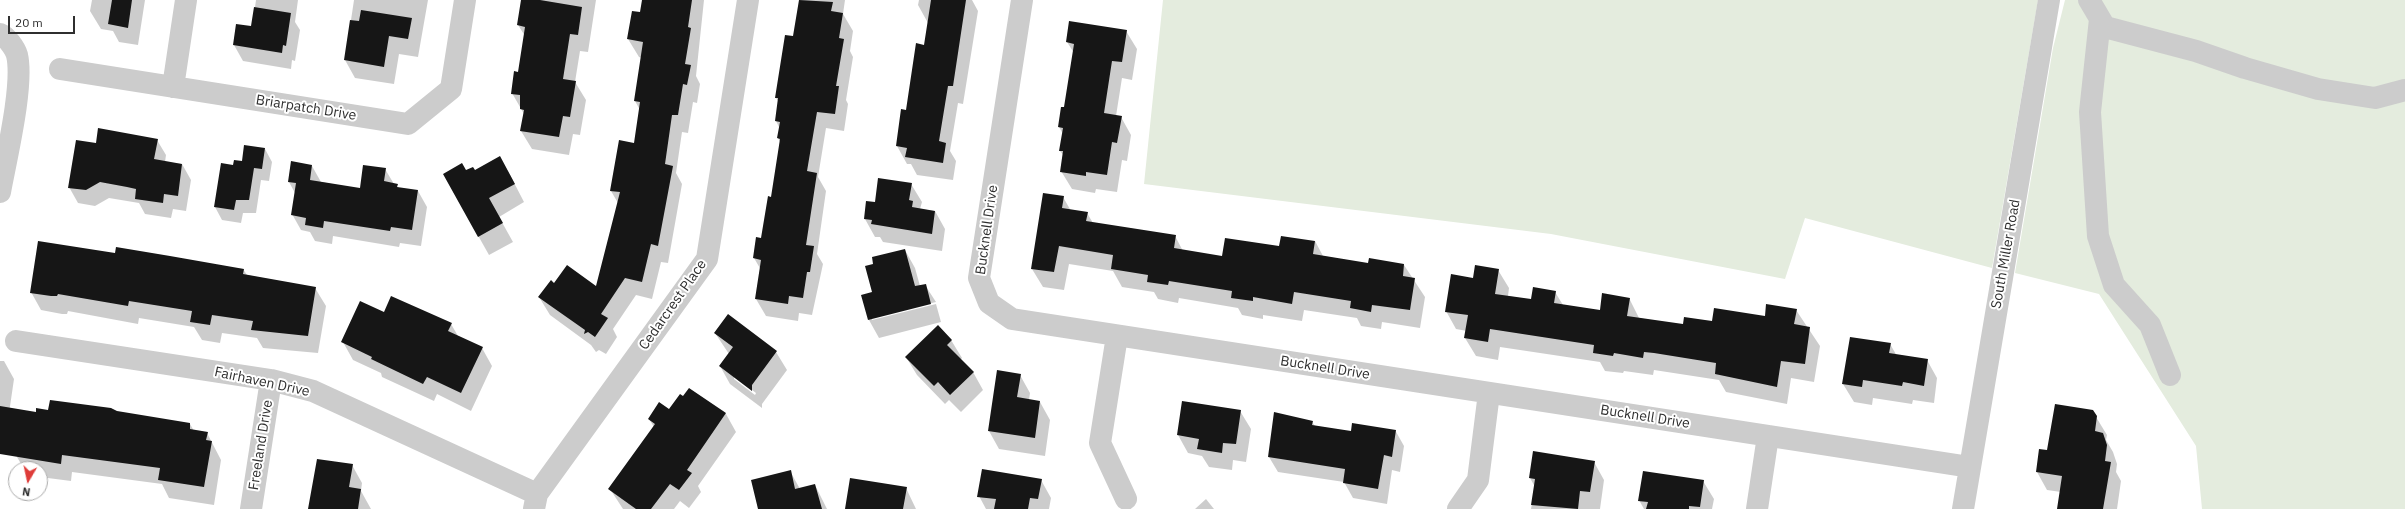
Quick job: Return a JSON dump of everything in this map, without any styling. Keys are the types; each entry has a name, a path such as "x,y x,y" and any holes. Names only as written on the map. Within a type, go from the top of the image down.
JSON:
{"street":[{"path":"173,87 186,0"},
{"name":"Briarpatch Drive","path":"60,69 408,124 451,89 465,0"},
{"name":"Cedarcrest Place","path":"536,501 707,259 748,0"},
{"name":"Bucknell Drive","path":"1022,0 979,278 989,303 1012,319 1970,467"},
{"name":"South Miller Road","path":"1963,509 2049,0"},
{"path":"2089,0 2105,27 2196,51 2245,68 2318,89 2375,98 2405,90"},
{"path":"2100,19 2090,112 2098,236 2114,285 2150,325 2170,375"},
{"path":"0,34 4,36 16,54 18,82 0,192"},
{"path":"1117,336 1100,443 1126,499"},
{"name":"Fairhaven Drive","path":"16,341 271,380 313,391 536,501"},
{"name":"Freeland Drive","path":"251,509 271,380"},
{"path":"1458,509 1478,480 1488,393"},
{"path":"1757,509 1768,436"}],"shaded area":[{"path":"1163,0 2038,0 1992,268 1805,218 1785,279 1551,234 1144,184"},
{"path":"2065,0 2405,0 2405,509 2202,509 2196,446 2099,294 2015,273 2053,48"}],"building":[{"path":"112,0 132,0 128,28 108,24"},
{"path":"521,0 540,0 582,7 578,35 570,34 563,79 576,81 570,117 563,116 559,137 520,131 524,110 520,109 520,95 511,94 514,71 518,72 525,27 517,25"},
{"path":"642,0 692,0 688,27 691,28 685,64 691,65 687,85 683,84 678,115 672,115 665,164 673,166 658,246 651,244 642,282 625,278 601,314 608,318 595,337 588,332 584,334 585,330 538,297 551,280 554,283 567,265 596,286 620,192 610,191 619,140 634,143 640,102 634,101 643,42 627,39 632,11 640,12"},
{"path":"799,0 833,2 831,11 843,13 839,38 844,39 836,86 839,86 835,114 817,112 807,171 817,173 806,245 814,246 810,272 807,272 803,298 789,296 788,304 755,299 761,260 753,258 756,237 761,238 768,196 771,197 780,139 777,138 780,122 775,121 778,98 775,98 785,35 793,36"},
{"path":"931,0 966,0 953,86 948,86 939,141 946,143 943,163 905,157 907,148 896,146 901,109 906,110 916,43 924,45"},
{"path":"254,7 291,13 286,46 283,45 282,53 233,45 236,24 251,26"},
{"path":"361,10 412,18 408,39 389,36 384,67 344,60 350,20 359,21"},
{"path":"1069,21 1127,30 1122,62 1112,61 1104,113 1122,116 1117,143 1112,142 1107,175 1086,172 1086,176 1060,172 1063,151 1059,151 1063,128 1058,127 1061,107 1064,107 1074,44 1066,42"},
{"path":"98,128 158,139 154,159 182,164 178,196 164,194 163,203 135,199 136,189 100,182 86,190 68,188 76,140 96,143"},
{"path":"244,145 265,148 262,169 254,168 249,200 236,200 234,210 214,207 221,163 233,165 234,160 242,161"},
{"path":"500,156 515,184 489,198 503,223 478,237 443,174 462,163 466,170 473,167 475,170"},
{"path":"291,161 312,165 310,180 360,188 363,165 386,168 384,181 398,184 397,187 418,190 412,230 391,227 390,231 324,221 323,228 305,225 306,218 291,215 296,183 288,182"},
{"path":"878,178 912,183 909,200 913,201 912,207 935,211 932,234 871,224 872,220 864,219 866,201 875,202"},
{"path":"1043,193 1064,196 1062,208 1088,212 1086,221 1176,235 1174,248 1222,256 1225,238 1279,246 1281,236 1315,241 1313,254 1368,263 1369,258 1404,264 1403,276 1415,278 1410,310 1372,305 1371,312 1350,308 1351,301 1294,292 1292,304 1253,297 1253,301 1231,298 1232,291 1169,281 1168,285 1147,282 1148,275 1111,269 1113,255 1059,246 1054,272 1031,269"},
{"path":"38,241 115,253 116,247 244,269 243,274 316,287 308,336 251,330 253,321 212,315 210,325 190,322 192,311 129,301 128,306 58,294 57,296 51,296 30,293"},
{"path":"905,249 915,286 926,284 931,304 868,320 861,295 872,292 865,266 873,264 872,257"},
{"path":"1475,265 1499,269 1495,294 1531,299 1533,287 1556,291 1554,303 1600,310 1602,293 1630,298 1627,316 1683,324 1684,317 1712,321 1714,308 1765,316 1766,304 1797,309 1794,324 1810,327 1805,364 1781,361 1777,387 1715,374 1716,363 1654,353 1644,352 1643,358 1614,353 1613,356 1593,353 1594,345 1490,329 1488,342 1464,338 1468,315 1445,312 1451,274 1473,278"},
{"path":"391,296 452,323 448,331 483,347 461,393 427,377 423,384 371,359 372,357 341,342 360,301 384,312"},
{"path":"728,314 777,351 752,385 752,391 719,366 733,347 714,333"},
{"path":"938,325 952,340 947,345 974,372 950,395 938,382 934,386 905,357"},
{"path":"1850,337 1891,343 1889,353 1928,359 1924,386 1903,382 1902,386 1863,380 1862,387 1842,384"},
{"path":"997,370 1021,374 1017,397 1040,401 1035,438 988,431"},
{"path":"689,388 726,413 687,470 692,473 679,490 670,484 651,509 636,509 608,489 655,424 648,419 659,402 669,409 680,394 683,396"},
{"path":"50,400 111,408 117,411 190,423 190,429 208,432 206,440 212,441 204,487 158,480 160,468 62,455 61,464 0,454 0,406 36,412 36,408 48,410"},
{"path":"1182,401 1241,410 1236,444 1223,443 1222,453 1197,449 1199,439 1177,435"},
{"path":"2055,404 2093,410 2097,416 2095,431 2103,433 2107,445 2105,461 2111,462 2103,509 2057,509 2062,476 2036,472 2039,449 2047,450"},
{"path":"1274,412 1313,421 1312,425 1351,431 1352,423 1396,430 1392,457 1384,455 1378,489 1343,483 1345,469 1268,457"},
{"path":"1533,451 1595,461 1590,492 1580,491 1578,509 1531,505 1535,479 1529,478"},
{"path":"317,459 353,464 349,487 361,489 358,509 308,509"},
{"path":"982,469 1042,479 1038,499 1030,498 1028,509 994,509 996,499 977,497"},
{"path":"791,470 795,489 815,484 822,509 758,509 751,480"},
{"path":"1643,471 1704,480 1700,507 1689,506 1689,509 1646,509 1648,502 1638,501"},
{"path":"850,478 907,487 903,509 845,509"}]}
